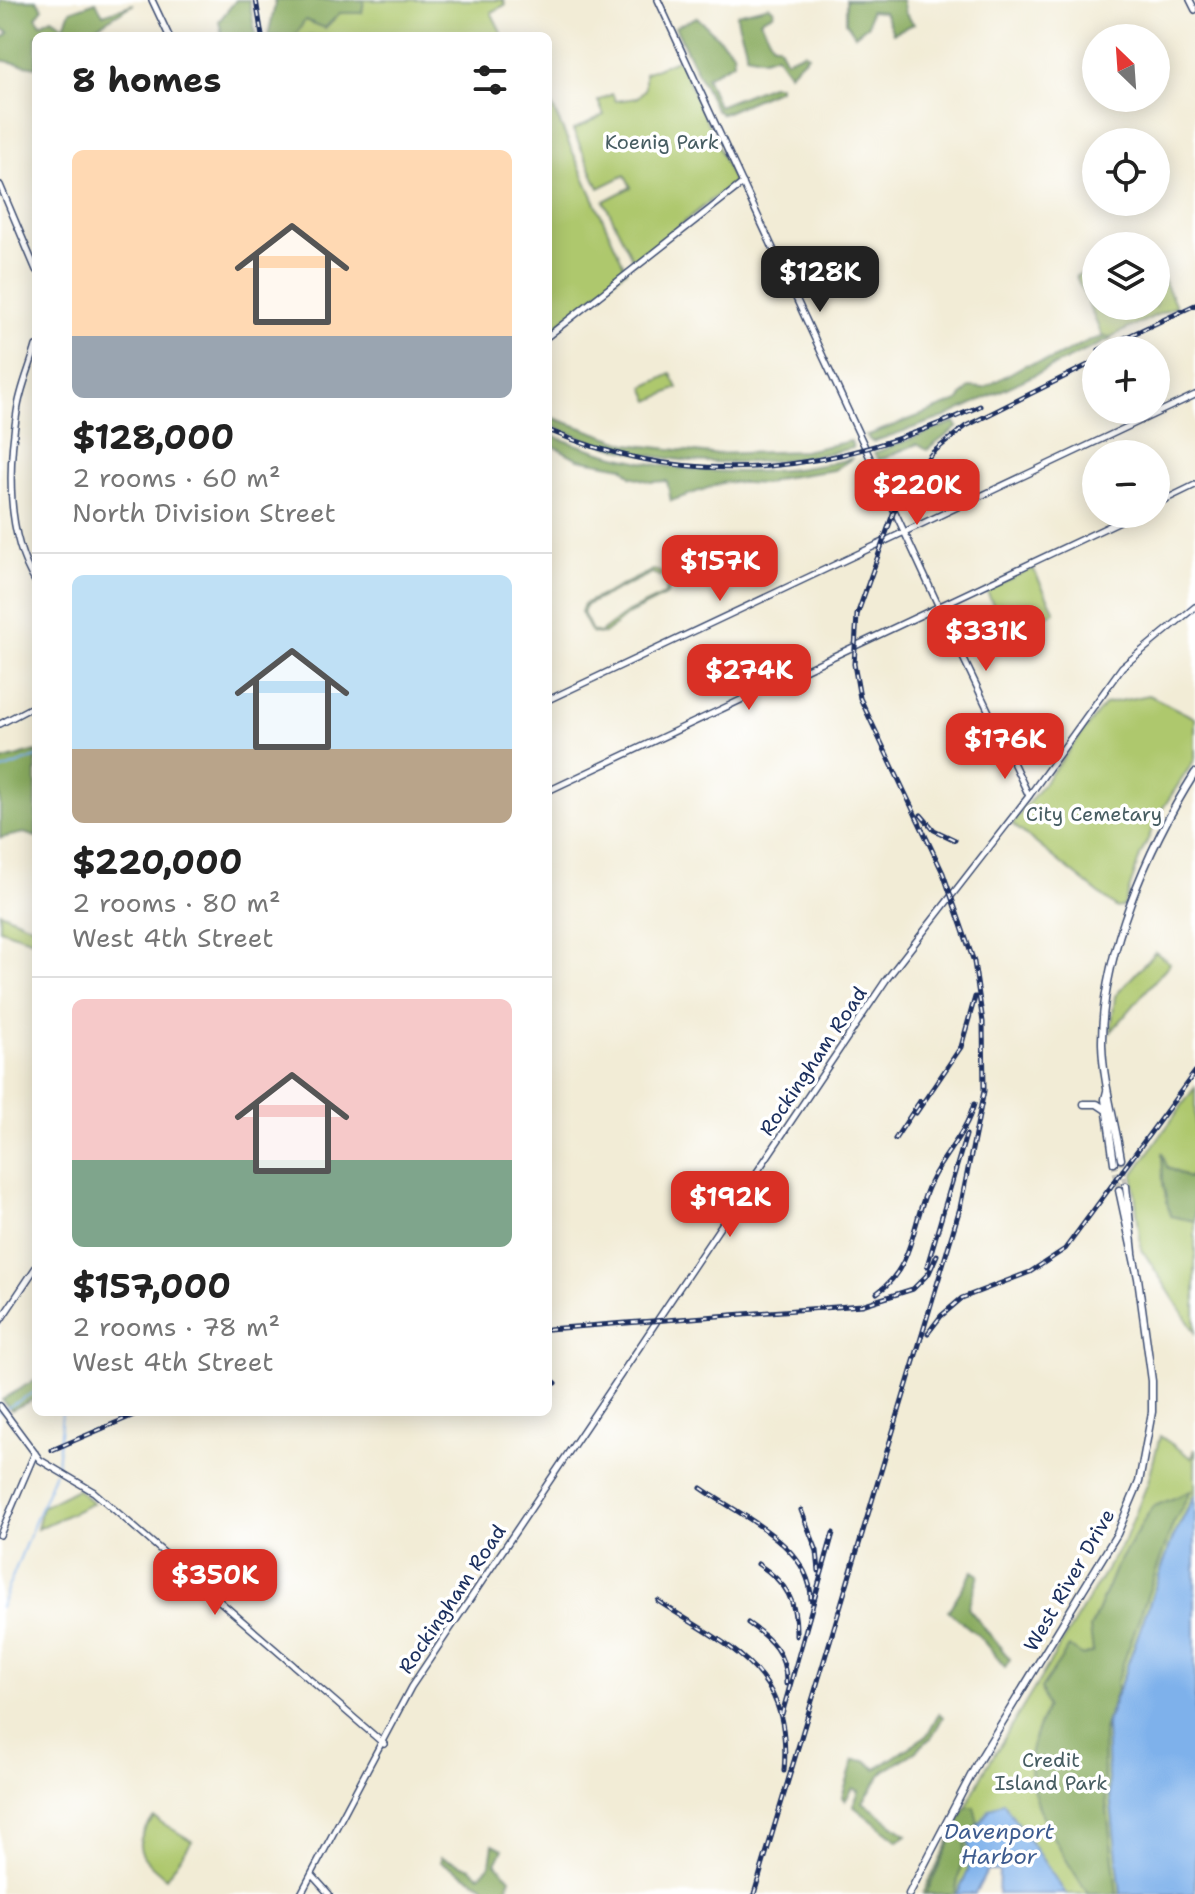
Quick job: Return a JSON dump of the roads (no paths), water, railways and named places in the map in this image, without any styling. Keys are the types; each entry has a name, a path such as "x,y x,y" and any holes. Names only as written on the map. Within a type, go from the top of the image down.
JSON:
{"main road":[{"path":"1114,1163 1107,1112 1103,1030 1108,986 1155,845 1195,773"},
{"path":"1107,1091 1121,1159"},
{"path":"1084,1104 1097,1104 1107,1112"},
{"name":"West River Drive","path":"909,1894 978,1762 1117,1534 1135,1494 1148,1443 1152,1406 1126,1186"},
{"name":"West River Drive","path":"1119,1190 1129,1247 1133,1253"}],"street":[{"path":"152,0 167,32"},
{"path":"658,0 1029,796"},
{"path":"1190,0 1195,10"},
{"path":"552,333 743,183"},
{"path":"0,185 32,261"},
{"path":"32,360 17,411 13,506 22,556 32,575"},
{"path":"552,698 1195,395"},
{"path":"1170,497 1195,485"},
{"path":"552,789 1105,528"},
{"name":"Rockingham Road","path":"301,1894 384,1744 411,1687 886,980 1029,796 1122,667 1195,607"},
{"path":"0,724 32,707"},
{"path":"0,1321 32,1273"},
{"path":"0,1406 35,1453 51,1467 94,1492 384,1744"},
{"path":"0,1535 35,1453"},
{"path":"312,1875 329,1894"}],"water":[{"path":"1195,1495 1195,1894 1121,1894 1108,1778 1106,1725 1172,1540"},
{"name":"Davenport Harbor","path":"1003,1802 1066,1894 998,1894 999,1871 987,1871 975,1894 957,1894 968,1871 969,1838 990,1809"}],"waterway":[{"path":"0,771 32,759"},
{"path":"0,1412 32,1393"},
{"path":"57,1466 62,1416"},
{"path":"0,1607 55,1472"}],"tunnel":[{"path":"1121,1159 1126,1186"},
{"path":"1114,1163 1119,1190"}],"railway":[{"path":"256,0 261,32"},
{"path":"1129,336 1195,305"},
{"path":"754,1894 960,1208 984,1091 983,1022 974,962 943,873 860,698 854,664 857,615 894,511 912,478 932,453 966,426 1082,368"},
{"path":"552,431 604,450 659,462 713,467 767,466 820,459 873,446 927,429 980,406"},
{"path":"921,815 934,830 955,840"},
{"path":"916,1113 961,1047 975,997"},
{"path":"928,1333 941,1316 962,1298 1030,1272 1065,1249 1195,1072"},
{"path":"895,1139 920,1101"},
{"path":"877,1293 899,1269 912,1240 925,1194 966,1124 974,1104"},
{"path":"927,1266 966,1135"},
{"path":"552,1329 862,1305 913,1289 929,1273 937,1255"},
{"path":"552,1380 556,1383"},
{"path":"52,1450 132,1416"},
{"path":"701,1488 753,1521 787,1548 808,1581 811,1600"},
{"path":"801,1510 817,1551 819,1571"},
{"path":"782,1714 833,1533"},
{"path":"758,1564 776,1578 788,1594 795,1613 796,1636"},
{"path":"658,1601 732,1649 751,1665 767,1685 778,1708 784,1736 784,1771"},
{"path":"748,1623 776,1648 784,1664 786,1684"}],"park label":[{"name":"Koenig Park","path":"662,142"},
{"name":"City Cemetary","path":"1094,814"},
{"name":"Credit Island Park","path":"1051,1772"}]}
